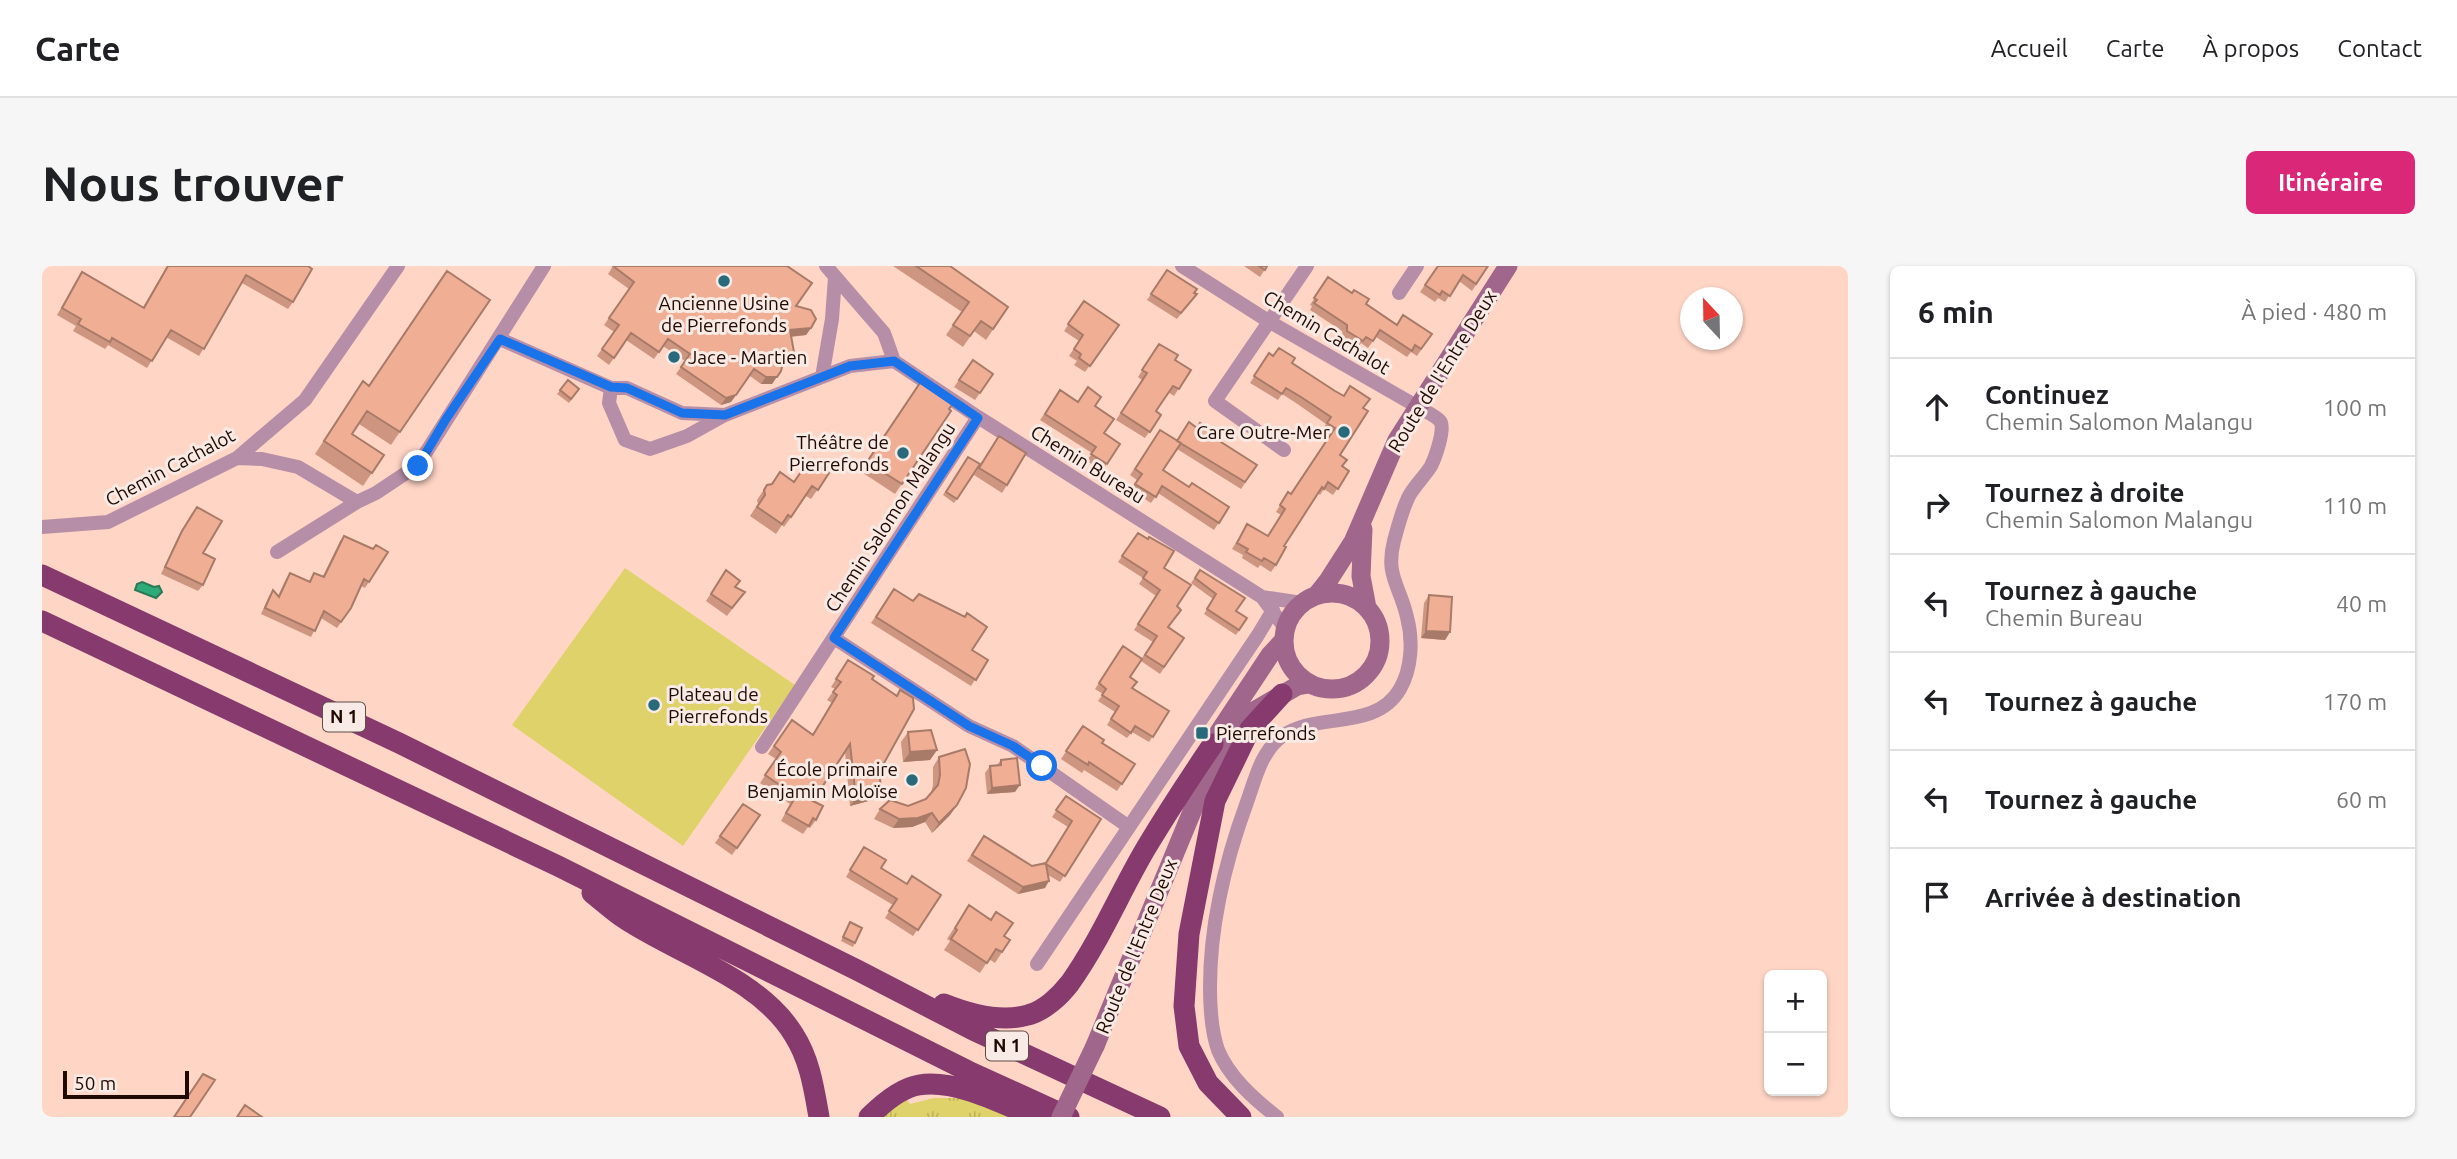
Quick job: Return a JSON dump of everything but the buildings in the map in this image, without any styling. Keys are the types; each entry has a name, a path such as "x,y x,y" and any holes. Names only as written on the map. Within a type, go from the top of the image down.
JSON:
{"highway":[{"name":"N 1","path":"42,575 399,743 857,970 972,1030 1160,1117"},
{"name":"N 1","path":"42,621 558,866 968,1071 1069,1117"},
{"path":"1241,1117 1208,1083 1189,1046 1184,1006 1189,934 1215,801 1250,729 1282,694"},
{"path":"857,970 962,1011 1000,1018 1028,1015 1052,1002 1069,985 1147,847 1213,744"},
{"path":"558,866 623,918 746,988 775,1010 795,1035 810,1069 819,1117"},
{"path":"869,1117 886,1101 918,1085 947,1085 995,1100 1034,1117"}],"main road":[{"name":"Route de l'Entre Deux","path":"1309,599 1328,581 1353,542 1391,452 1508,266"},
{"name":"Route de l'Entre Deux","path":"1364,517 1361,576 1367,608"},
{"path":"1334,593 1352,597 1367,608 1376,622 1380,639 1378,655 1370,671 1358,682 1342,689 1325,690 1309,684 1295,673 1286,658 1284,635 1291,615 1309,599 1334,593"},
{"name":"Route de l'Entre Deux","path":"1208,773 1213,744 1284,635"},
{"name":"Route de l'Entre Deux","path":"1061,1117 1095,1046 1208,773 1249,714 1297,686 1309,684"}],"street":[{"name":"Chemin Cachalot","path":"42,527 108,522 237,458 304,400 398,266"},
{"path":"277,552 418,466 544,266"},
{"name":"Chemin Cachalot","path":"1182,266 1270,322 1418,407 1440,421 1443,428 1432,464 1410,495 1399,520 1391,552 1391,572 1408,617 1411,646 1408,672 1398,692 1380,707 1363,716 1301,727 1281,737 1268,751 1257,772 1229,850 1210,952 1210,1015 1219,1050 1234,1076 1256,1100 1277,1117"},
{"path":"1284,450 1215,401 1307,266"},
{"path":"1399,293 1417,266"},
{"path":"611,387 610,403 625,440 650,449 687,436 725,415 850,366 894,361 884,333 830,271"},
{"path":"822,377 832,319 830,271"},
{"path":"500,339 611,387 627,388 682,413 725,415"},
{"name":"Chemin Bureau","path":"894,361 978,418 1262,597 1273,610 1284,635"},
{"name":"Chemin Salomon Malangu","path":"762,747 978,418"},
{"path":"237,458 262,459 298,467 357,502"},
{"name":"Chemin Bureau","path":"1262,597 1309,599"},
{"path":"1037,964 1273,610"},
{"name":"Chemin Salomon Malangu","path":"834,638 969,726 1013,746 1129,827"}],"green space":[{"name":"Plateau de Pierrefonds","path":"625,568 795,685 683,846 512,725"},
{"path":"934,1098 962,1098 1015,1117 882,1117 907,1100 910,1104"}],"shaded area":[{"path":"142,582 154,587 159,586 162,592 156,598 135,590 137,584"}],"place":[{"name":"Ancienne Usine de Pierrefonds","path":"724,281"},
{"name":"Jace - Martien","path":"674,357"},
{"name":"Care Outre-Mer","path":"1344,432"},
{"name":"Théâtre de Pierrefonds","path":"903,453"},
{"name":"Plateau de Pierrefonds","path":"654,705"},
{"name":"Pierrefonds","path":"1202,733"},
{"name":"École primaire Benjamin Moloïse","path":"912,780"}],"route":[{"path":"418,466 500,339 611,387 627,388 682,413 725,415 850,366 894,361 978,418 834,638 969,726 1013,746 1042,766"}]}
